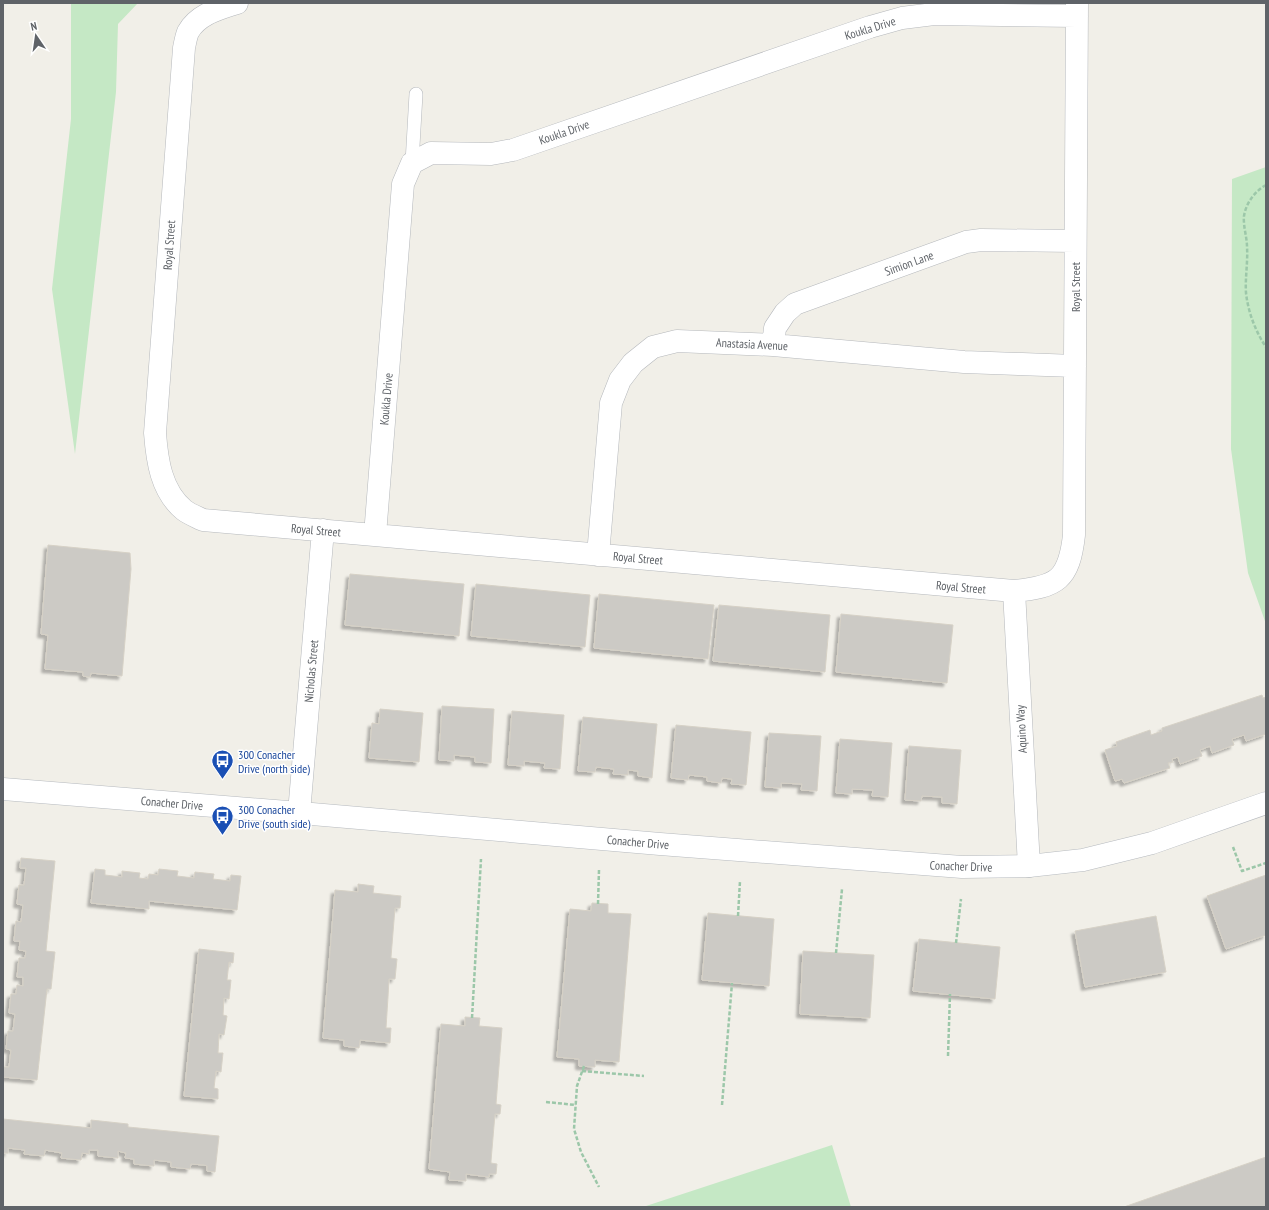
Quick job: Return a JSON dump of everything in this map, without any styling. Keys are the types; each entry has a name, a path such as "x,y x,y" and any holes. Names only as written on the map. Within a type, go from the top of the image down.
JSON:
{"street":[{"name":"Royal Street","path":"237,3 212,11 197,20 188,33 184,48 155,433 156,457 161,475 171,494 184,510 203,520 1014,592 1035,589 1052,583 1066,572 1072,555 1074,535 1077,9"},
{"name":"Koukla Drive","path":"375,535 403,184 412,163 431,153 491,154 513,150 902,18 934,14 1077,9"},
{"name":"Simion Lane","path":"773,345 775,328 785,313 795,304 966,242 981,240 1076,241"},
{"name":"Anastasia Avenue","path":"598,555 611,403 620,380 633,363 653,347 676,341 773,345 964,362 1075,366"},
{"name":"Nicholas Street","path":"299,813 323,530"},
{"name":"Aquino Way","path":"1014,592 1028,866"},
{"name":"Conacher Drive","path":"3,789 660,844 962,867 1028,866 1083,860 1152,843 1266,803"}],"lane":[{"path":"412,163 416,94"}],"path":[{"path":"1266,185 1260,188 1251,198 1244,216 1247,246 1246,294 1252,320 1260,339 1266,347"},
{"path":"1233,847 1242,871 1266,863"},
{"path":"472,1018 481,859"},
{"path":"598,904 599,870"},
{"path":"738,916 740,881"},
{"path":"836,953 842,889"},
{"path":"956,943 961,899"},
{"path":"722,1105 732,983"},
{"path":"948,1056 950,994"},
{"path":"584,1066 577,1086 574,1129 581,1152 599,1187"},
{"path":"582,1071 644,1076"},
{"path":"546,1102 576,1105"}],"green space":[{"path":"71,3 138,3 118,24 116,92 75,454 52,289 71,119"},
{"path":"1266,167 1266,624 1248,573 1231,449 1232,179"},
{"path":"832,1145 851,1207 643,1207"}],"building":[{"path":"48,545 130,553 131,569 122,676 91,673 89,677 83,676 83,672 45,669 48,635 41,634"},
{"path":"350,574 464,584 459,636 345,625"},
{"path":"476,584 590,595 585,647 471,636"},
{"path":"599,594 714,605 708,659 594,648"},
{"path":"719,605 830,615 825,672 713,661"},
{"path":"841,614 953,625 947,683 836,672"},
{"path":"1262,695 1263,698 1266,697 1266,734 1246,741 1244,735 1232,739 1234,745 1212,753 1210,746 1200,750 1202,756 1180,764 1178,757 1172,759 1173,762 1168,763 1170,768 1124,783 1122,779 1115,781 1105,750 1117,746 1116,742 1150,730 1151,735 1162,731 1162,728"},
{"path":"442,706 494,709 491,763 475,762 475,757 454,755 454,761 439,760"},
{"path":"380,709 423,713 419,762 369,758 372,723 379,724"},
{"path":"512,711 564,715 560,769 544,768 545,763 524,761 524,766 508,765"},
{"path":"583,717 657,724 652,778 638,776 638,771 628,770 628,775 613,774 614,769 596,767 595,772 578,771"},
{"path":"676,725 751,732 746,785 731,784 732,779 722,778 721,783 707,781 707,777 689,775 688,780 671,778"},
{"path":"769,733 821,736 817,791 801,790 802,784 781,783 781,788 765,787"},
{"path":"840,739 892,743 888,797 872,796 873,790 852,789 852,794 836,793"},
{"path":"909,746 961,750 957,804 942,803 942,797 922,796 921,801 905,800"},
{"path":"21,858 55,861 46,951 55,952 51,989 47,989 37,1080 3,1077 4,1067 9,1067 11,1050 6,1049 8,1031 13,1031 15,1014 9,1013 11,994 16,994 17,985 23,986 23,977 17,977 19,958 25,958 26,951 19,950 20,941 14,941 16,921 21,922 23,905 17,904 19,885 24,885 26,868 20,868"},
{"path":"95,869 105,870 105,875 122,877 122,871 140,873 139,878 148,879 149,874 158,875 159,869 178,871 177,876 194,878 195,872 214,874 213,879 230,881 231,875 241,876 237,910 149,901 149,909 91,903"},
{"path":"1266,875 1266,935 1226,949 1207,896"},
{"path":"358,884 374,886 373,893 401,896 400,908 395,908 391,957 397,959 395,979 389,979 386,1028 391,1028 390,1043 360,1040 359,1048 344,1046 344,1040 323,1038 335,890 358,892"},
{"path":"592,903 608,904 608,913 631,914 619,1062 595,1060 595,1067 579,1066 579,1059 557,1057 570,909 591,911"},
{"path":"708,913 774,919 769,986 702,980"},
{"path":"1156,916 1166,972 1085,987 1075,931"},
{"path":"919,939 1000,947 995,999 913,991"},
{"path":"199,949 234,953 233,963 229,962 227,980 231,980 229,999 224,998 223,1015 227,1016 224,1035 219,1034 218,1053 223,1053 221,1072 216,1071 214,1088 218,1089 218,1099 184,1096"},
{"path":"803,951 874,955 870,1018 800,1014"},
{"path":"465,1017 480,1018 479,1026 502,1028 496,1104 501,1105 500,1114 495,1114 491,1161 491,1163 497,1164 496,1174 489,1174 489,1177 466,1174 466,1181 449,1180 450,1172 429,1169 441,1024 465,1026"},
{"path":"3,1119 91,1128 91,1120 128,1124 128,1127 219,1136 215,1172 207,1171 207,1166 204,1165 191,1164 190,1169 171,1167 171,1162 154,1160 154,1166 134,1164 134,1159 125,1158 126,1153 118,1151 118,1158 98,1156 98,1150 89,1150 89,1154 82,1153 81,1160 61,1158 62,1153 45,1150 44,1156 24,1154 25,1150 8,1148 8,1153 3,1153"},
{"path":"1266,1157 1266,1207 1124,1207"}],"place":[{"name":"300 Conacher Drive (north side)","path":"222,780"},
{"name":"300 Conacher Drive (south side)","path":"222,836"}]}
